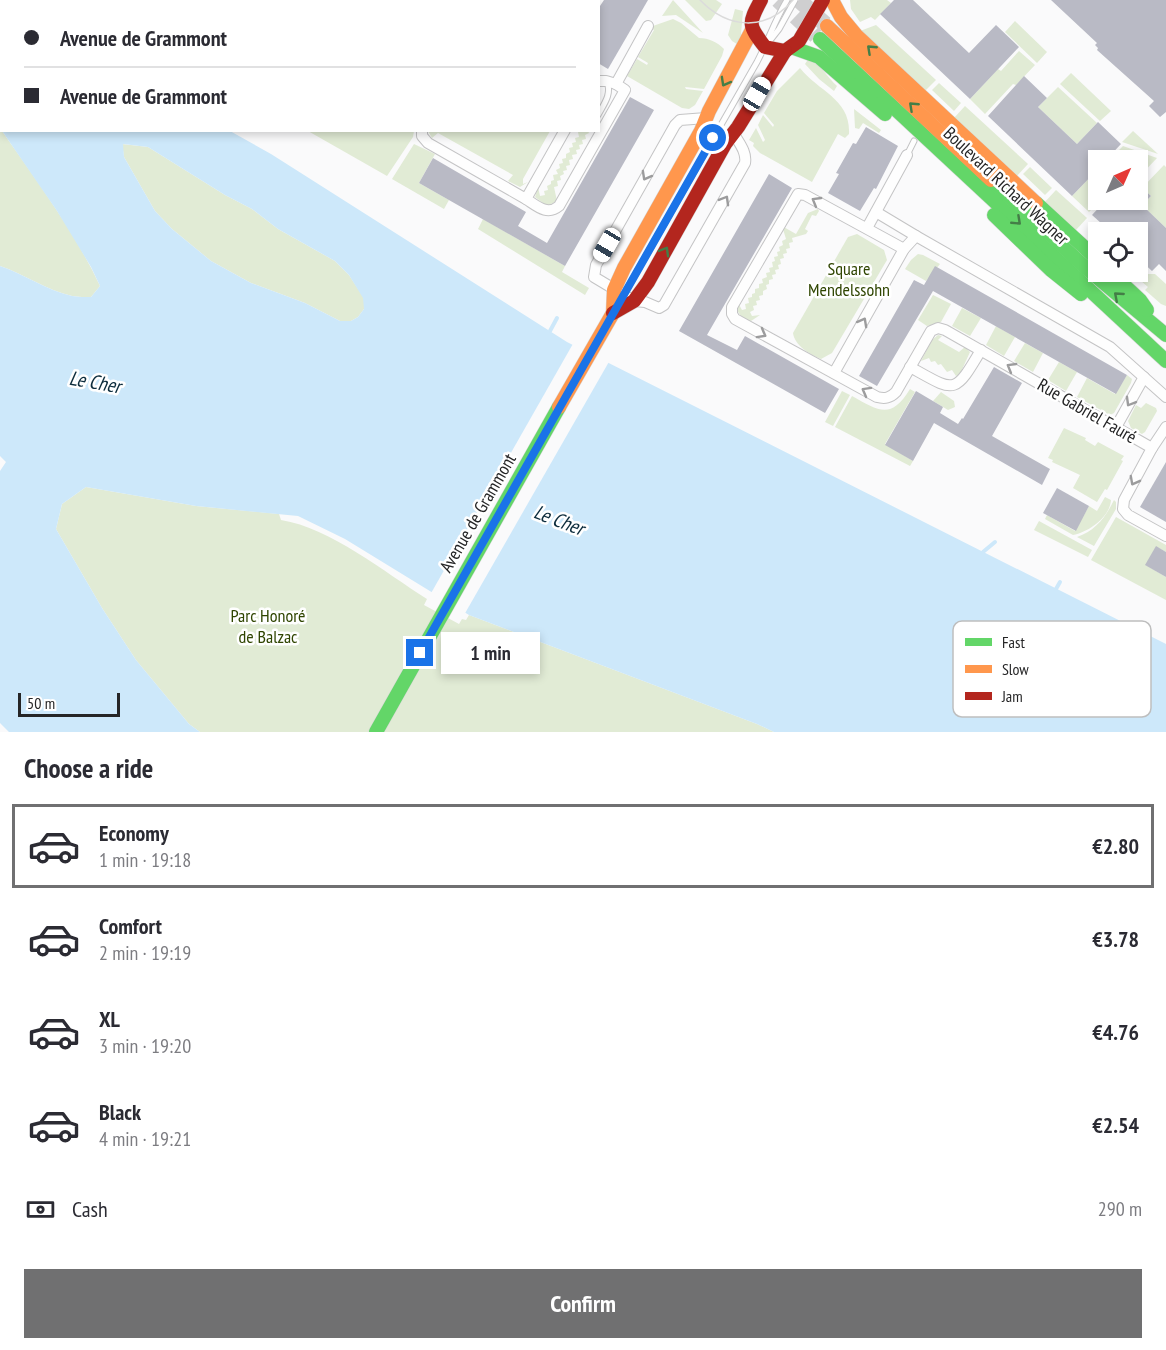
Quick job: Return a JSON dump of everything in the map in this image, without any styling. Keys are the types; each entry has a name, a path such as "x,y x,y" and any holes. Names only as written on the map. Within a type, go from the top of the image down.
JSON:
{"main road":[{"path":"613,313 624,295 648,282 725,144 734,134 788,49 801,37 823,0"},
{"path":"832,0 841,17 856,35 1088,251"},
{"name":"Avenue de Grammont","path":"376,732 624,295 624,268 701,131 752,30 755,4"},
{"name":"Boulevard Richard Wagner","path":"827,26 1087,269 1165,333"},
{"path":"752,30 765,46 808,52 819,57 914,141 1051,270 1095,306 1135,333"},
{"name":"Boulevard Richard Wagner","path":"820,39 1163,358"},
{"path":"1121,282 1140,300 1165,333"}],"street":[{"path":"422,132 422,136 428,143 544,210 552,211 559,206 625,90 607,82 648,26"},
{"path":"706,118 680,120 675,125 596,265 594,277 624,295 659,308 664,305 746,163 745,154 734,134"},
{"path":"526,200 564,132"},
{"path":"867,228 907,155"},
{"path":"904,249 805,195 798,194 732,307 732,314 735,319 834,374 904,249 916,236"},
{"path":"876,212 1102,342 1118,353 1166,397"},
{"name":"Rue Gabriel Fauré","path":"834,374 877,397 888,398 896,392 929,334 934,329 945,330 1152,448 1124,500 1123,509 1128,515 1166,536"},
{"path":"1163,358 1159,341 1165,333"},
{"path":"910,366 940,383 951,386 962,381 981,350"},
{"path":"1116,427 1144,377"},
{"path":"1152,448 1166,427"}],"lane":[{"name":"Avenue de Grammont","path":"765,46 772,26 787,0"},
{"name":"Avenue de Grammont","path":"624,295 765,46 779,29 795,0"},
{"path":"600,111 610,89 607,82"},
{"path":"907,155 914,141"}],"green space":[{"path":"673,0 703,33 676,15 662,16"},
{"path":"685,0 716,0 722,4 711,20 706,21"},
{"path":"850,0 887,0 891,3 875,20 871,17 860,22 851,9"},
{"path":"735,9 743,11 740,46 728,35"},
{"path":"673,19 699,38 713,41 724,49 704,89 685,87 703,91 695,105 689,109 682,108 627,76 637,59 647,65 648,63 638,57 654,30 650,27"},
{"path":"1015,21 1047,52 1037,63 1005,32"},
{"path":"876,25 936,80 925,91 860,31"},
{"path":"1019,51 1035,65 1016,85 1013,84 985,114 970,99 998,69 1001,71"},
{"path":"809,58 837,86 834,91 805,64"},
{"path":"800,68 839,104 848,122 849,134 845,138 838,134 812,182 760,153 753,146 754,143 749,140 756,128 763,142 765,140 758,125 763,115 773,127 774,125 764,113 777,91"},
{"path":"1071,73 1111,111 1100,121 1060,84"},
{"path":"939,83 961,103 954,111 932,90"},
{"path":"1058,87 1097,123 1077,144 1038,107"},
{"path":"965,106 1028,164 1016,177 954,118"},
{"path":"854,109 881,130 879,133 863,123 859,129 855,128"},
{"path":"1133,131 1158,154 1148,150 1122,142"},
{"path":"0,132 3,132 53,205 90,265 100,286 91,297 74,296 44,286 0,266"},
{"path":"310,132 414,132 413,137 387,176"},
{"path":"429,132 549,132 523,179 523,184 528,182 520,187 508,181 513,175 438,133 432,138"},
{"path":"578,132 589,133 585,135 586,139 582,140 583,144 579,145 580,149 576,150 577,154 572,155 573,159 569,160 570,165 566,166 567,170 563,171 564,174 560,176 561,180 557,181 558,186 554,187 557,201 547,206 535,197 538,187 540,196 545,195 544,191 548,190 547,186 554,180 553,175 558,174 556,170 560,168 559,164 563,163 562,159 566,158 566,154 570,152 569,148 573,147 572,143 576,142 575,138 579,137"},
{"path":"122,144 148,147 225,195 252,209 278,229 335,261 349,275 364,298 364,309 358,317 351,321 340,321 305,303 251,283 211,261 172,229 155,211 124,157"},
{"path":"414,144 435,154 419,183 449,200 444,209 392,179"},
{"path":"1123,146 1134,150 1119,150"},
{"path":"1148,155 1157,158 1148,167"},
{"path":"1164,165 1166,167 1166,228 1147,210 1148,199 1151,196 1148,193 1148,182"},
{"path":"1030,167 1052,188 1045,195 1023,174"},
{"path":"1088,179 1088,210 1091,210 1089,212 1072,196"},
{"path":"1056,190 1087,218 1075,231 1044,203"},
{"path":"818,209 816,216 812,215 805,229 808,231 806,234 792,238 793,242 789,243 790,248 786,249 787,253 783,254 784,258 780,259 779,269 775,270 776,274 772,275 773,279 769,280 763,295 759,296 760,300 756,301 757,305 753,306 754,310 750,312 752,316 760,315 751,321 743,319 736,309 738,303 742,310 746,309 745,304 749,303 748,298 752,297 755,289 759,288 759,284 763,283 762,279 767,277 766,273 770,272 769,268 773,267 774,257 778,256 779,247 786,239 782,226 796,234 808,213"},
{"path":"483,219 565,266 562,272 589,288 585,295 478,229"},
{"name":"Square Mendelssohn","path":"857,234 884,250 887,260 832,353 821,359 800,346 793,333 848,237"},
{"path":"918,254 940,264 926,281 905,269"},
{"path":"1148,274 1155,274 1166,284 1166,306 1145,290 1148,287 1142,282 1148,282"},
{"path":"933,295 951,304 941,322 927,326 918,320"},
{"path":"962,308 981,318 970,336 952,326"},
{"path":"996,326 1015,337 1004,356 986,345"},
{"path":"938,335 942,336 938,340 959,352 965,347 970,352 960,374 956,376 952,370 947,372 941,364 931,362 929,358 921,361 932,340"},
{"path":"1025,343 1043,353 1033,372 1014,361"},
{"path":"1059,362 1077,372 1066,391 1048,380"},
{"path":"1127,375 1132,379 1131,383 1114,413 1110,415 1077,397 1087,378 1115,394"},
{"path":"910,389 915,392 885,444 913,461 910,466 835,427 852,396 870,406 884,410 897,405"},
{"path":"842,391 850,395 833,426 825,422"},
{"path":"941,392 954,401 955,407 948,410 933,401"},
{"path":"1146,403 1156,408 1157,411 1142,434 1131,428 1128,421 1136,405 1141,408"},
{"path":"1064,428 1086,438 1085,440 1095,446 1098,442 1124,456 1107,490 1105,489 1097,502 1073,488 1080,475 1048,458"},
{"name":"Parc Honoré de Balzac","path":"86,487 196,506 279,514 281,520 319,532 357,552 427,599 424,605 459,624 469,615 774,732 200,732 189,724 136,660 102,608 56,529 62,504"},
{"path":"1105,497 1111,500 1103,518 1092,527 1079,533 1073,535 1045,519 1047,515 1075,531 1089,506 1097,511"},
{"path":"1114,500 1116,509 1094,546 1077,537 1099,523"},
{"path":"1116,517 1166,545 1166,552 1157,547 1146,565 1166,577 1166,600 1091,560"},
{"path":"1039,521 1092,550 1088,557 1034,530"}],"water":[{"name":"Le Cher","path":"3,132 232,132 271,154 567,342 1120,621 953,621 953,717 1151,717 1151,636 1166,644 1166,732 774,732 469,615 345,539 298,516 196,506 86,487 62,504 56,529 102,608 136,660 189,724 200,732 9,732 0,723 0,471 6,462 0,456 0,266 53,290 72,296 91,297 100,286 57,211","holes":["123,144 148,147 225,195 252,209 278,229 335,261 349,275 363,298 364,309 358,317 351,321 340,321 305,303 251,283 211,261 172,229 155,211 124,157"]}],"pier":[{"path":"574,342 610,360 464,615 430,595"}],"building":[{"path":"604,0 648,0 608,69 600,64 600,6"},
{"path":"894,0 913,0 969,53 996,25 1019,47 970,99 880,14"},
{"path":"1051,0 1166,0 1166,112 1160,117 1149,106 1154,101 1097,50 1095,45 1097,43"},
{"path":"1024,76 1047,98 1038,107 1077,144 1098,122 1121,144 1115,150 1088,150 1088,179 1072,196 988,116"},
{"path":"630,97 654,110 565,266 419,183 433,158 526,212 518,226 547,243"},
{"path":"866,127 898,146 876,189 874,188 860,211 828,193 853,143 856,144"},
{"path":"769,174 792,188 707,335 737,350 745,336 839,389 825,413 679,331"},
{"path":"1097,210 1147,210 1166,228 1166,271 1159,264 1152,271 1148,267 1148,222 1100,222 1092,215"},
{"path":"935,266 1127,375 1116,394 933,291 877,386 859,376 914,280 924,285"},
{"path":"994,367 1022,383 992,436 1050,469 1042,485 934,423 913,461 885,445 916,391 943,407 940,413 958,424"},
{"path":"1166,462 1166,522 1140,507"},
{"path":"1057,488 1089,506 1076,531 1043,513"},
{"path":"1156,546 1166,552 1166,577 1145,565"}],"waterway":[{"path":"550,331 557,318"},
{"path":"983,552 995,542"},
{"path":"1056,589 1060,582"}],"tunnel":[{"path":"778,0 816,36"},
{"path":"799,0 825,24"}],"tram line":[{"path":"700,0 723,17 747,23 771,18 793,0"}],"traffic: fast":[{"path":"820,39 1166,361"},
{"path":"791,47 819,57 885,114"},
{"path":"991,180 1087,269 1166,335"},
{"path":"1036,203 1088,251"},
{"path":"994,215 1051,270 1081,294"},
{"path":"1121,282 1147,310"},
{"path":"376,732 559,407"}],"traffic: slow":[{"path":"832,0 841,17 856,35 1036,203"},
{"path":"827,26 991,180"},
{"path":"559,407 613,313 614,290 624,268 701,131 709,111 752,30"}],"traffic: jam":[{"path":"761,0 752,20 755,34 765,47 785,51 799,41 823,0"},
{"path":"613,313 634,301 648,282 725,144 785,51"}],"route":[{"path":"420,653 713,138"}]}
